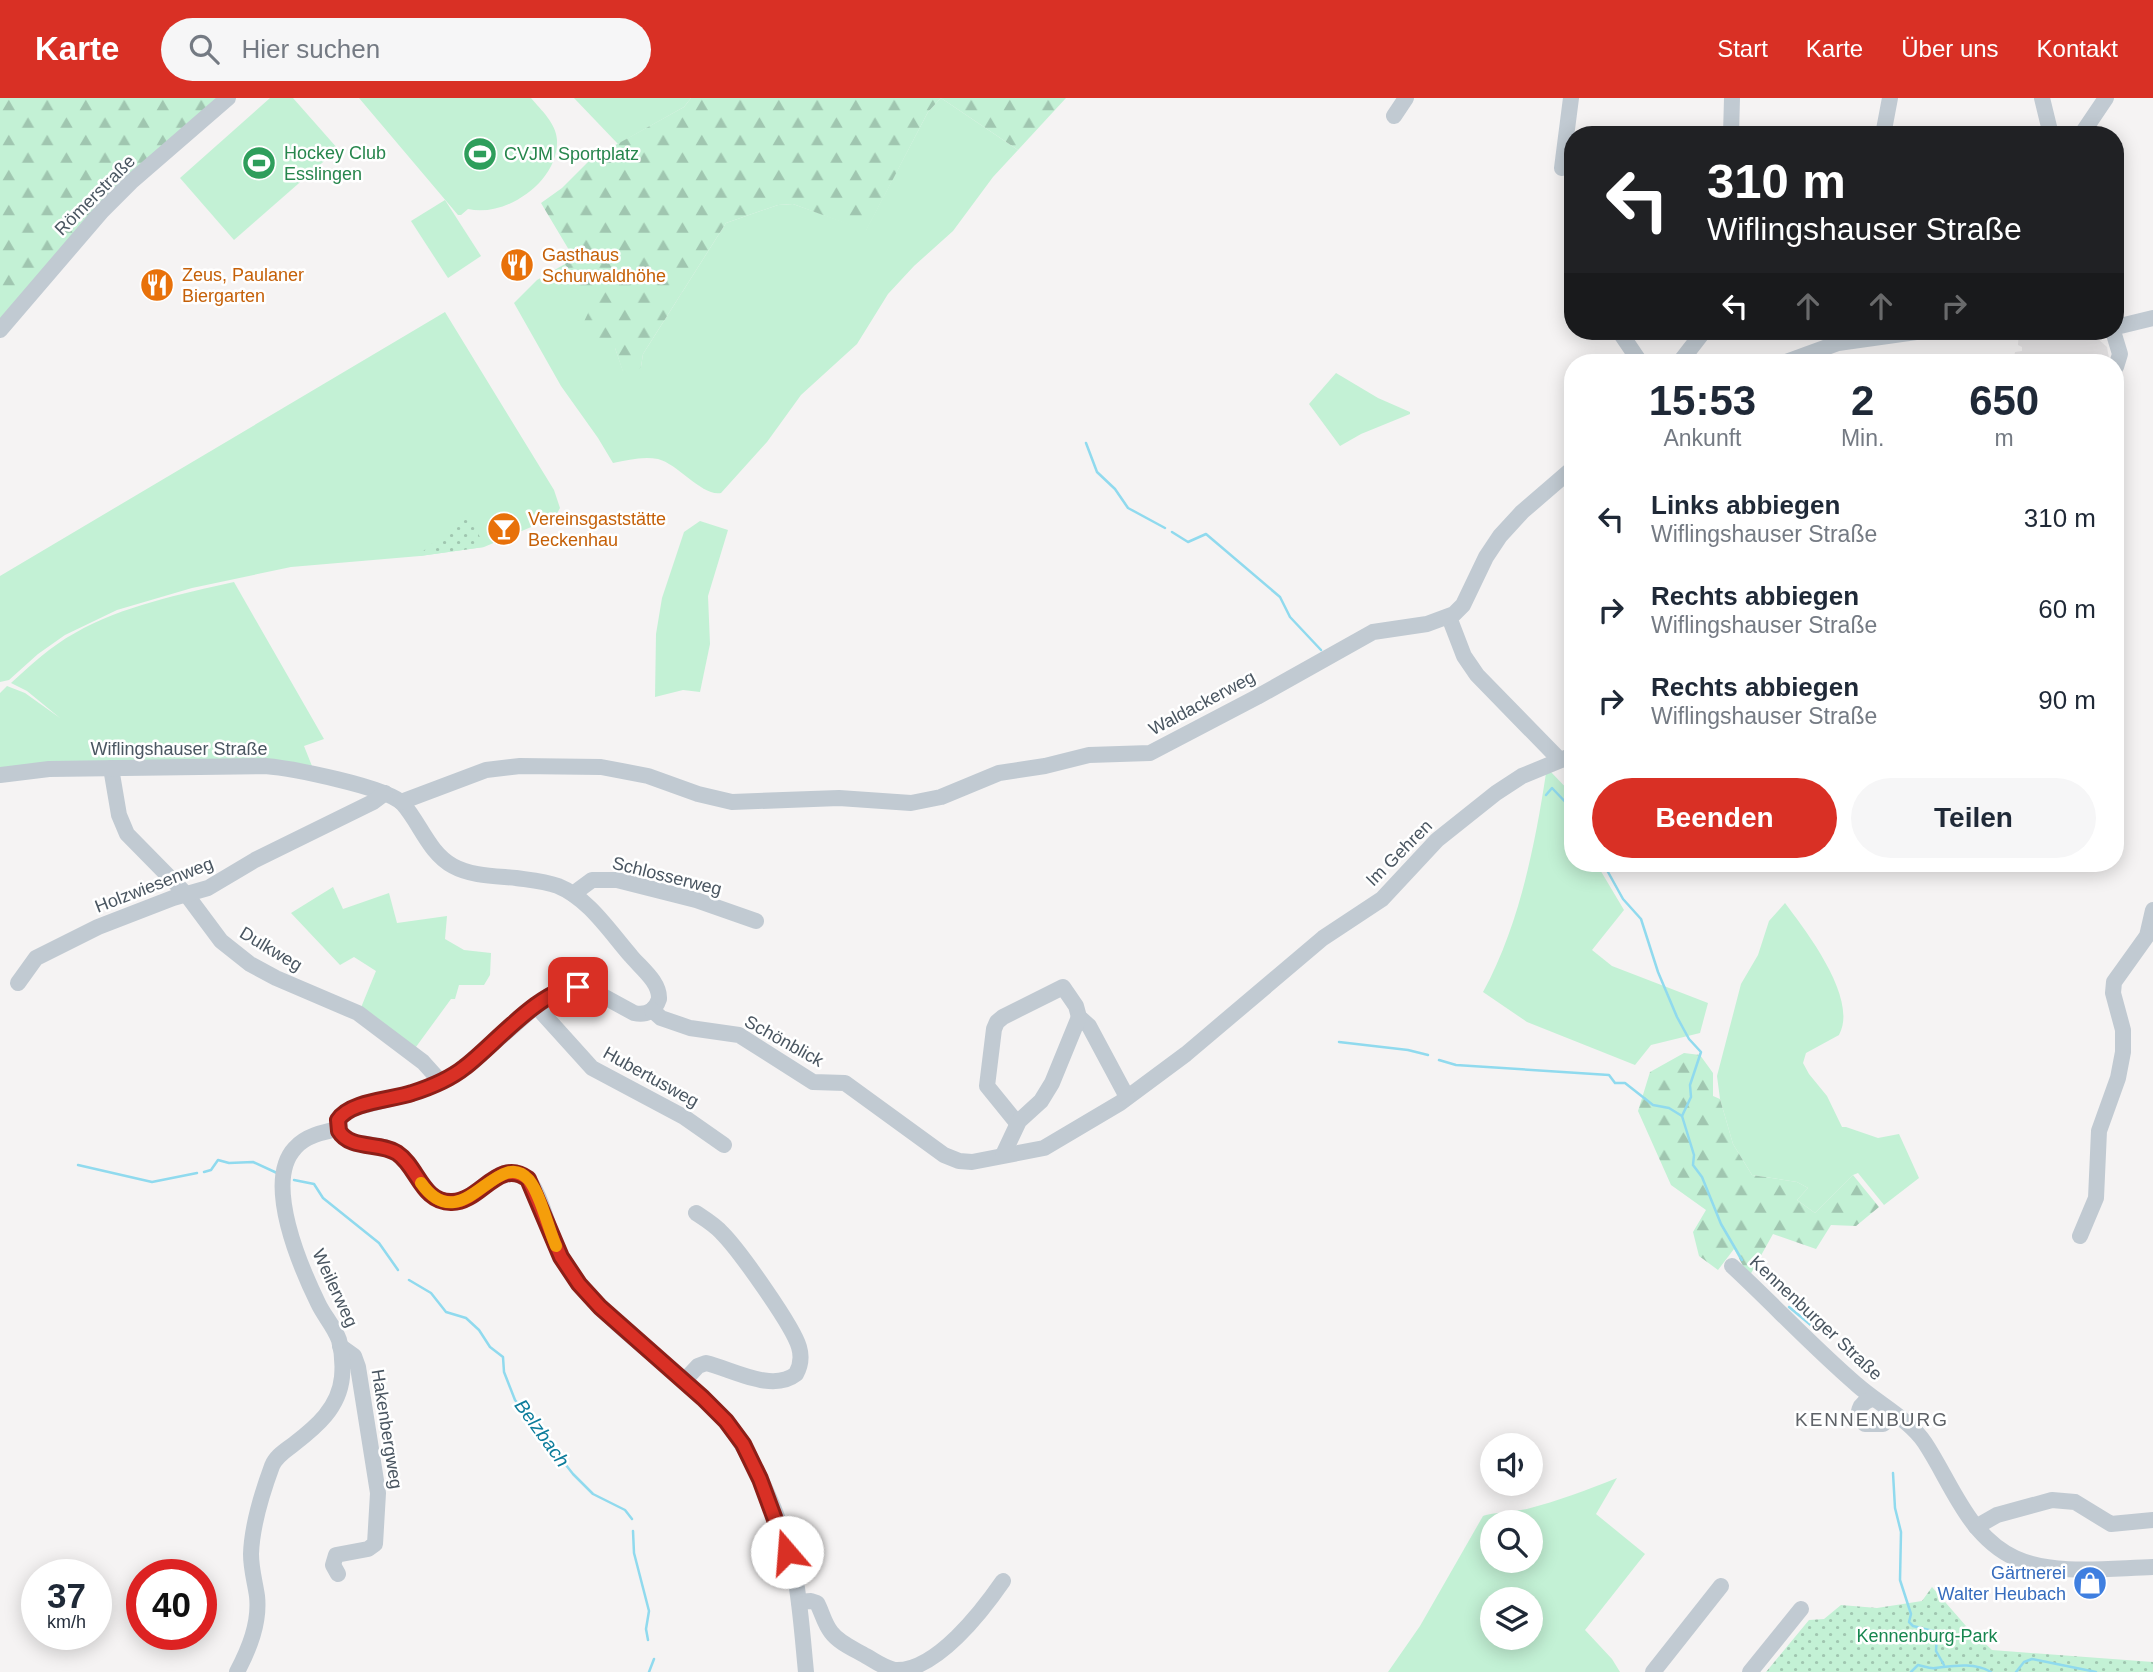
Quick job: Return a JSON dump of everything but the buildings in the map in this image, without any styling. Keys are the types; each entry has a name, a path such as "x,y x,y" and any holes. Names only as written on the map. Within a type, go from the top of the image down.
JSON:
{"street":[{"name":"Römerstraße","path":"0,330 102,211 228,98"},
{"path":"1394,116 1406,98"},
{"path":"1567,126 1571,98"},
{"path":"1731,126 1732,98"},
{"path":"1884,126 1889,98"},
{"path":"2042,98 2049,126"},
{"path":"2087,126 2106,98"},
{"path":"1562,168 1564,152"},
{"path":"2124,326 2153,318"},
{"path":"1686,354 1697,340"},
{"path":"1802,354 1831,340"},
{"path":"1449,617 1463,605 1486,556 1500,536 1522,512 1564,476"},
{"name":"Im Gehren","path":"1449,617 1464,656 1477,675 1564,754"},
{"name":"Waldackerweg","path":"401,802 485,770 520,766 601,767 648,776 705,796 732,802 839,798 894,803 919,802 942,797 999,773 1045,766 1089,755 1156,751 1373,632 1427,624 1449,617"},
{"name":"Im Gehren","path":"1238,1009 1323,938 1382,899 1437,840 1496,793 1522,776 1564,758"},
{"name":"Dulkweg","path":"111,768 119,815 127,834 186,894 221,941 245,960 276,978 358,1013 423,1062 441,1082"},
{"name":"Wiflingshauser Straße","path":"0,775 49,769 280,768 385,793 401,802 438,853 453,866 471,872 546,882 573,894 656,985 659,996 652,1010"},
{"name":"Holzwiesenweg","path":"18,983 36,958 104,924 211,886 255,860 373,802 385,793"},
{"name":"Schlosserweg","path":"573,894 592,880 612,879 696,900 756,921"},
{"path":"2080,1236 2095,1203 2098,1188 2099,1131 2118,1077 2123,1052 2123,1030 2113,984 2147,936 2153,910"},
{"path":"652,1010 645,1014 634,1013 598,993 578,987 561,989 536,1006 466,1067 441,1082 407,1095 350,1109 339,1118 338,1129 347,1140 381,1146 400,1155 428,1192 443,1201 453,1202 468,1198 494,1178 506,1173 514,1172 526,1177 535,1191 558,1251 579,1284 600,1307 717,1411 746,1450 775,1514 795,1577 806,1672"},
{"path":"1017,1123 987,1086 995,1025 1003,1017 1063,987 1127,1097"},
{"name":"Hubertusweg","path":"536,1006 593,1068 684,1117 724,1144"},
{"name":"Schönblick","path":"652,1010 661,1018 687,1027 739,1035 813,1082 845,1083 952,1159 972,1162 1048,1146 1127,1097 1186,1054 1238,1009"},
{"path":"1003,1156 1017,1123 1041,1101 1052,1083 1079,1017"},
{"name":"Weilerweg","path":"237,1672 256,1622 257,1599 251,1550 265,1488 277,1458 315,1427 330,1409 341,1385 340,1346 331,1322 320,1307 299,1261 288,1219 282,1179 288,1157 297,1145 338,1129"},
{"path":"684,1381 698,1366 706,1363 758,1379 785,1379 796,1374 801,1361 791,1329 733,1245 722,1232 696,1213"},
{"name":"Kennenburger Straße","path":"1732,1266 1810,1343 1872,1399 1924,1440 1976,1527 1986,1539 2004,1552 2040,1567 2153,1567"},
{"name":"Hakenbergweg","path":"338,1574 332,1565 336,1555 368,1549 375,1544 379,1499 358,1367 354,1356 340,1346"},
{"name":"Kennenburger Straße","path":"1872,1399 1863,1402 1860,1407 1860,1416 1865,1424 1883,1424 1894,1415"},
{"path":"1976,1527 1997,1515 2052,1500 2075,1502 2111,1524 2153,1520"},
{"path":"799,1602 817,1603 829,1630 849,1647 887,1668 906,1670 922,1665 958,1639 981,1613 1003,1581"},
{"path":"1653,1672 1721,1586"},
{"path":"1750,1672 1801,1609"}],"shaded area":[{"path":"2018,340 2099,340 2107,347 2108,354 2015,354 2022,351 2022,347 2018,345"}],"green space":[{"path":"0,98 219,98 0,321"},
{"name":"Hockey Club Esslingen","path":"270,98 293,98 338,149 234,240 180,178"},
{"name":"CVJM Sportplatz","path":"359,98 531,98 554,128 557,140 555,155 540,182 528,193 498,208 468,209 458,215"},
{"path":"574,98 691,98 684,107 618,144"},
{"path":"691,98 941,98 928,112 866,231 793,204 778,205 726,223 643,354 641,367 633,376 623,372 615,348 600,357 580,330 590,309 565,264 572,255 541,203 562,188 592,158 684,107"},
{"path":"941,98 1018,150 993,177 953,231 888,294 857,344 801,395 767,442 721,493 706,490 658,459 641,458 613,463 561,386 514,303 537,280 565,264 615,348 623,371 641,367 643,354 726,223 778,205 793,204 866,230 928,112"},
{"path":"941,98 1066,98 1018,150"},
{"path":"445,200 481,256 448,278 411,221"},
{"path":"445,312 554,490 560,508 555,517 484,547 420,556 291,567 192,588 117,610 65,635 38,654 9,680 0,682 0,576"},
{"path":"1336,373 1410,414 1361,434 1340,446 1309,404"},
{"path":"469,512 484,547 420,556 421,553"},
{"path":"700,521 728,530 708,596 710,644 700,692 683,690 655,697 656,634 662,598 684,532"},
{"path":"234,582 324,739 304,746 314,771 0,771 0,693 7,686 25,693 60,718 27,691 11,683 42,656 75,633 112,615 152,602"},
{"path":"1550,771 1564,786 1564,872 1601,872 1624,910 1592,950 1612,966 1708,1003 1700,1033 1651,1045 1635,1065 1527,1022 1483,992 1496,967 1516,913 1537,829 1546,773"},
{"path":"333,887 343,909 389,893 397,923 447,916 445,939 464,950 491,953 490,975 484,985 459,985 455,999 451,999 413,1051 360,1010 376,971 354,957 340,965 291,913"},
{"path":"1785,903 1817,948 1842,1003 1843,1020 1839,1035 1806,1053 1803,1063 1827,1096 1842,1127 1878,1138 1899,1134 1919,1178 1884,1205 1858,1173 1815,1213 1797,1200 1808,1188 1797,1182 1752,1175 1733,1144 1720,1099 1717,1076 1741,984 1758,955 1769,921"},
{"path":"1684,1053 1700,1055 1713,1073 1713,1096 1720,1099 1733,1144 1752,1175 1797,1182 1808,1188 1797,1200 1815,1213 1853,1175 1879,1207 1856,1226 1831,1225 1816,1249 1773,1234 1749,1277 1734,1249 1718,1270 1699,1256 1693,1232 1706,1210 1671,1185 1638,1111 1650,1072"},
{"path":"1617,1478 1596,1514 1645,1554 1585,1630 1612,1659 1620,1672 1388,1672 1420,1626 1480,1521 1480,1573 1543,1573 1543,1510 1520,1510 1572,1495"},
{"name":"Kennenburg-Park","path":"1932,1587 1966,1626 1992,1650 2153,1662 2153,1672 1766,1672 1809,1620 1824,1619 1841,1605 1877,1608 1922,1601"}],"waterway":[{"path":"1086,443 1097,472 1115,489 1128,508 1165,528"},
{"path":"1172,532 1188,542 1206,534 1280,597 1290,617 1321,650"},
{"path":"1546,795 1552,788 1564,801"},
{"path":"1608,872 1623,899 1641,919 1658,972 1677,1017 1689,1039 1701,1052 1690,1085 1691,1097 1682,1116 1694,1155 1693,1165 1702,1177 1721,1224 1742,1260"},
{"path":"1339,1042 1428,1055"},
{"path":"1439,1060 1456,1065 1609,1075 1615,1083 1625,1083 1653,1105 1669,1108 1682,1116"},
{"name":"Belzbach","path":"204,1172 211,1170 218,1160 229,1163 253,1162 277,1173"},
{"name":"Belzbach","path":"78,1165 152,1182 197,1173"},
{"path":"294,1180 314,1184 323,1198 379,1243 398,1270"},
{"name":"Belzbach","path":"409,1280 431,1293 446,1312 466,1318 479,1330 490,1347 503,1357 504,1372 515,1400 573,1474 593,1494 625,1510 632,1519"},
{"path":"1789,1307 1818,1331"},
{"path":"1893,1473 1895,1508 1901,1532 1900,1580 1911,1614 1909,1622 1913,1626 1937,1632 1936,1651 1944,1665"},
{"name":"Belzbach","path":"633,1531 634,1553 649,1611 646,1629 648,1640"},
{"name":"Belzbach","path":"649,1672 654,1659"},
{"path":"2016,1672 2024,1662 2032,1659 2096,1672"},
{"path":"1911,1672 1918,1665 1933,1668 1971,1666 1991,1672"}],"slow traffic":[{"path":"421,1183 434,1197 453,1202 472,1196 500,1175 511,1172 526,1177 556,1246"}],"place":[{"name":"CVJM Sportplatz","path":"480,154"},
{"name":"Hockey Club Esslingen","path":"259,163"},
{"name":"Gasthaus Schurwaldhöhe","path":"517,265"},
{"name":"Zeus, Paulaner Biergarten","path":"157,285"},
{"name":"Vereinsgaststätte Beckenhau","path":"504,529"},
{"name":"Gärtnerei Walter Heubach","path":"2090,1583"}],"district":[{"name":"KENNENBURG","path":"1872,1419"}],"route":[{"path":"578,987 552,993 466,1067 444,1080 407,1095 346,1111 338,1120 339,1131 343,1138 349,1141 381,1146 402,1157 428,1192 443,1201 453,1202 468,1198 494,1178 506,1173 514,1172 528,1179 558,1251 585,1291 710,1404 737,1435 775,1514 787,1552"}]}
